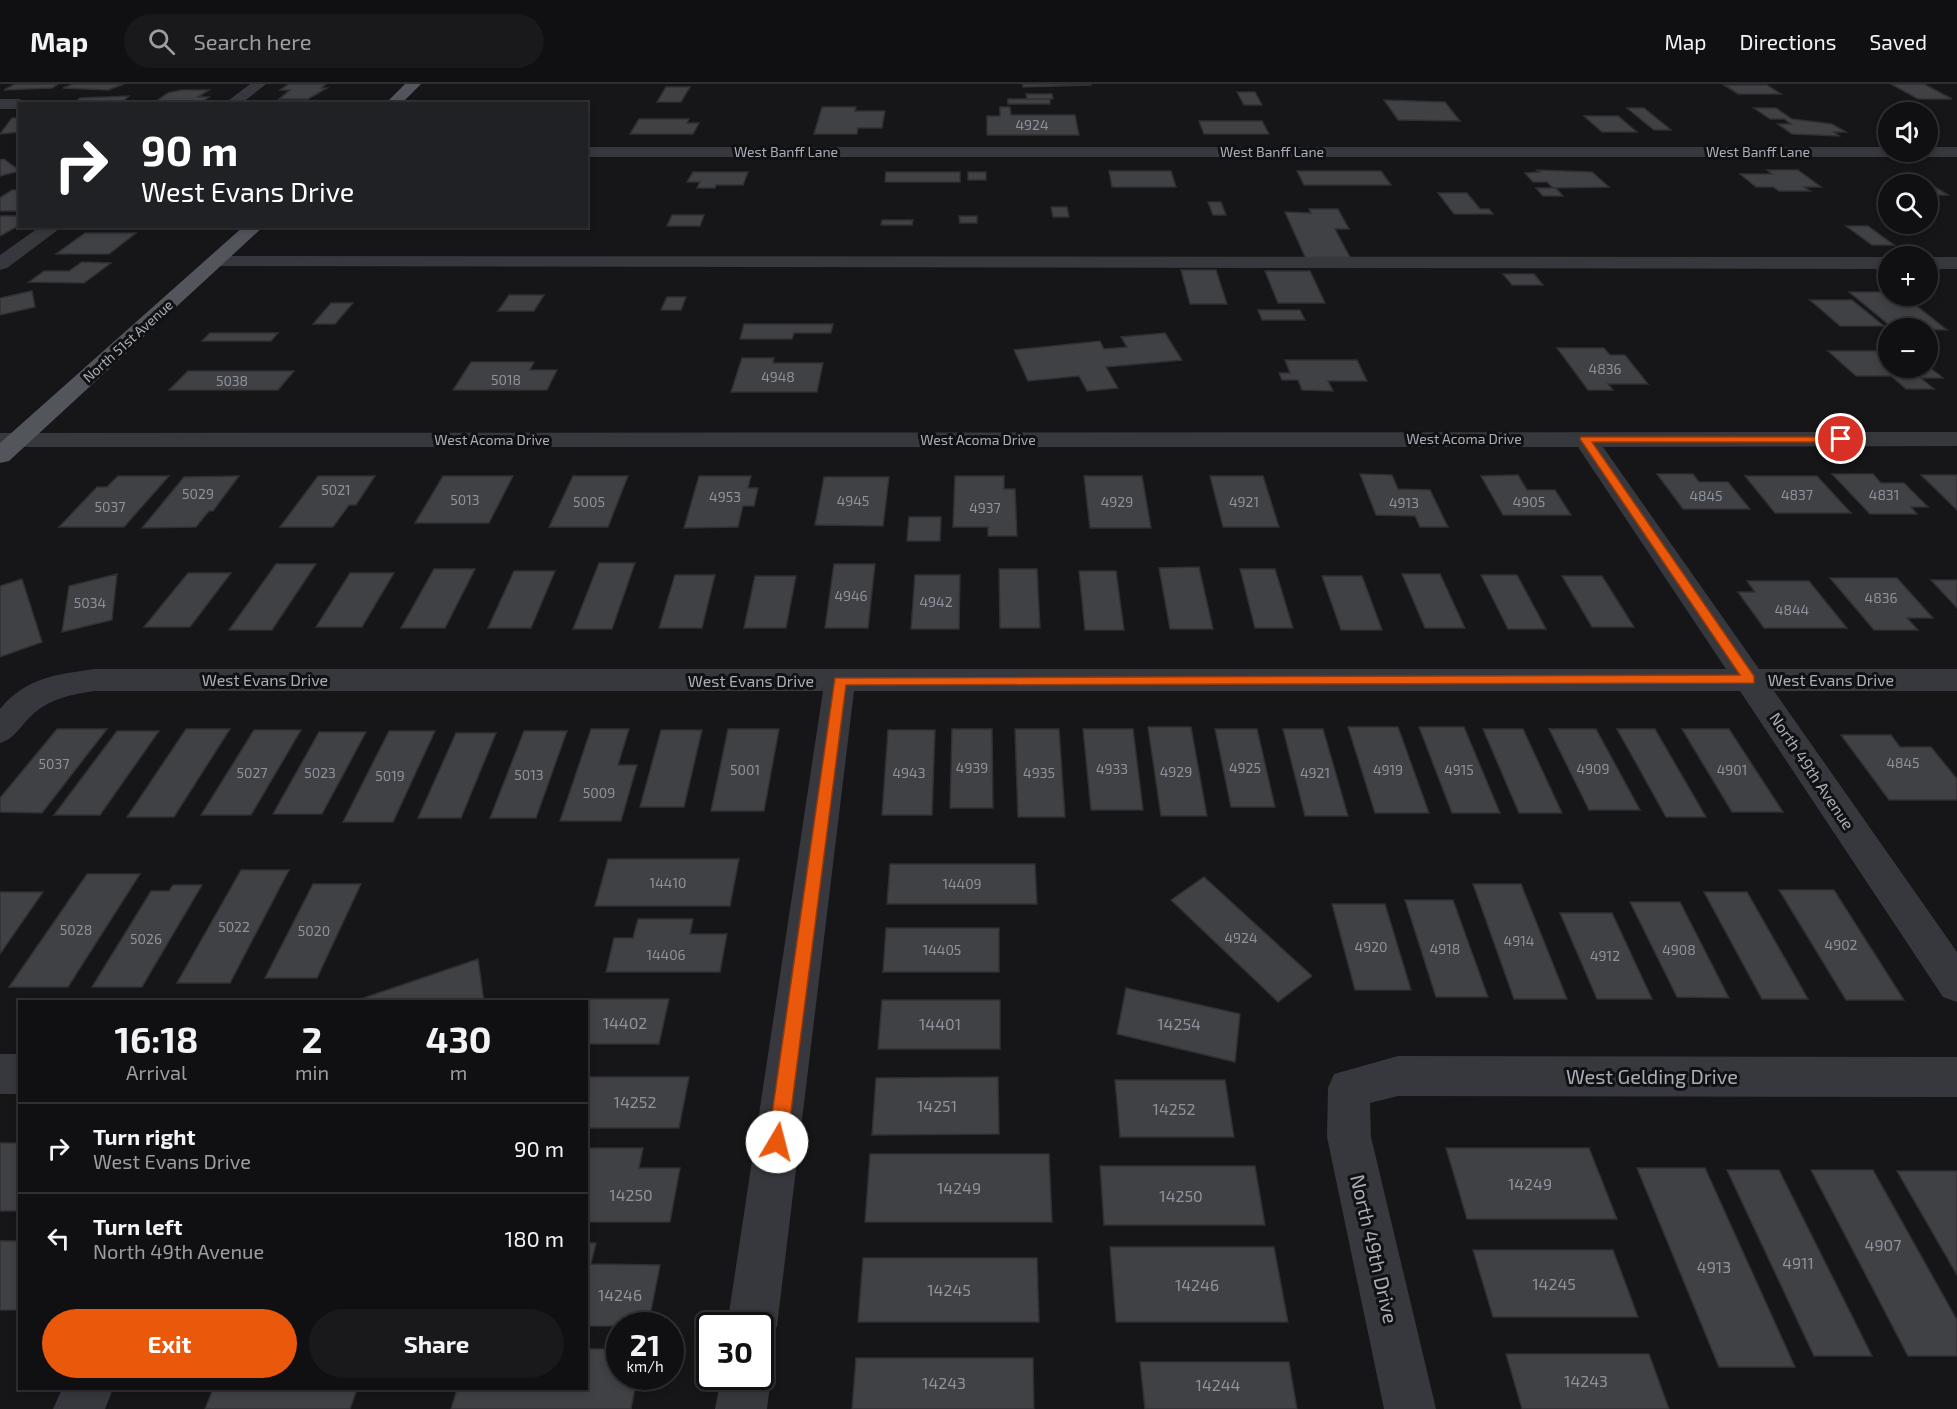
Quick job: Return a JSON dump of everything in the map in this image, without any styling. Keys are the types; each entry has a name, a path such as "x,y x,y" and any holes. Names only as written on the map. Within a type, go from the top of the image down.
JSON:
{"main road":[{"path":"394,102 414,84"},
{"name":"North 51st Avenue","path":"6,445 253,228"}],"street":[{"path":"234,102 259,84"},
{"path":"0,104 18,104"},
{"name":"West Banff Lane","path":"588,152 1957,152"},
{"path":"0,264 51,228"},
{"path":"215,262 1878,263"},
{"path":"1938,263 1957,263"},
{"name":"North 49th Avenue","path":"1585,439 1957,984"},
{"name":"West Acoma Drive","path":"6,445 1957,439"},
{"name":"West Evans Drive","path":"0,731 20,707 50,687 94,680 1957,680"},
{"path":"755,1312 840,681"},
{"path":"0,1074 18,1074"},
{"name":"West Gelding Drive","path":"1348,1088 1398,1076 1957,1077"},
{"name":"North 49th Drive","path":"1348,1088 1349,1137 1410,1409"},
{"path":"78,1409 88,1390"},
{"path":"741,1409 744,1390"}],"building":[{"path":"15,84 58,84 52,88 4,90"},
{"path":"73,84 124,84 108,90 63,88"},
{"path":"289,84 326,84 321,88 327,88 308,99 279,99 290,90 280,90"},
{"path":"1023,84 1091,84 1091,85 1023,87"},
{"path":"1891,84 1924,84 1952,99 1918,99"},
{"path":"1724,85 1767,85 1781,94 1738,94"},
{"path":"666,87 690,87 681,102 657,102"},
{"path":"181,90 209,90 198,97 209,97 202,102 155,102 168,93"},
{"path":"1237,92 1255,92 1262,105 1244,105"},
{"path":"1026,94 1052,94 1053,99 1027,99"},
{"path":"129,96 122,102 75,102 80,98"},
{"path":"1008,99 1050,99 1050,104 1008,104"},
{"path":"1384,100 1445,102 1460,121 1398,120"},
{"path":"822,107 856,107 855,111 885,111 882,128 858,128 857,134 814,134"},
{"path":"1000,107 1010,107 1011,115 1075,115 1079,135 987,135 987,116 1000,116"},
{"path":"1627,108 1644,108 1671,130 1654,130"},
{"path":"1754,108 1776,108 1792,119 1832,124 1846,132 1834,132 1839,136 1792,134 1778,124 1791,124 1784,119 1770,119"},
{"path":"1584,116 1618,116 1637,132 1602,132"},
{"path":"12,118 18,118 18,132 0,134"},
{"path":"639,119 689,119 687,123 699,123 693,134 630,134"},
{"path":"1199,121 1262,121 1269,134 1204,134"},
{"path":"4,159 18,172 0,176 0,160"},
{"path":"1537,170 1592,172 1609,187 1553,188 1547,182 1533,182 1525,173 1540,172"},
{"path":"1767,170 1798,170 1821,187 1804,187 1810,191 1779,191 1773,187 1756,187 1740,174 1772,174"},
{"path":"1109,171 1171,171 1176,187 1112,187"},
{"path":"1297,171 1381,171 1391,185 1304,185"},
{"path":"693,172 748,172 743,185 697,188 700,182 687,182"},
{"path":"886,172 960,172 960,182 885,182"},
{"path":"968,172 986,172 986,180 968,180"},
{"path":"1536,188 1556,188 1563,196 1543,196"},
{"path":"1938,189 1948,195 1938,195"},
{"path":"12,190 18,190 18,211 0,211 0,198"},
{"path":"1438,193 1467,193 1480,209 1489,209 1493,214 1454,214"},
{"path":"1208,202 1221,202 1226,215 1213,215"},
{"path":"1051,207 1067,207 1069,217 1053,217"},
{"path":"1309,209 1338,209 1349,229 1335,229 1351,259 1306,259 1285,212 1311,213"},
{"path":"672,215 704,215 700,226 667,226"},
{"path":"0,216 18,216 18,226 0,236"},
{"path":"959,216 977,216 977,223 960,223"},
{"path":"882,220 913,220 912,225 881,225"},
{"path":"1846,226 1868,226 1894,245 1872,245"},
{"path":"468,228 523,228 522,229"},
{"path":"85,233 136,233 109,254 56,254"},
{"path":"82,262 111,263 84,283 29,282 44,271 69,271"},
{"path":"1181,270 1216,270 1227,304 1190,304"},
{"path":"1265,271 1310,271 1325,303 1278,303"},
{"path":"1503,274 1534,274 1543,285 1512,285"},
{"path":"32,291 35,307 0,315 0,298"},
{"path":"1849,292 1878,292 1878,306 1917,306 1932,318 1881,318"},
{"path":"509,295 544,295 534,311 498,311"},
{"path":"667,297 686,297 681,310 661,310"},
{"path":"1810,300 1852,300 1878,321 1878,326 1840,326"},
{"path":"331,303 353,303 335,324 313,324"},
{"path":"1258,310 1300,310 1305,320 1262,320"},
{"path":"1938,323 1947,330 1938,330"},
{"path":"744,324 833,324 831,333 794,333 792,339 740,339"},
{"path":"210,333 278,333 271,341 202,341"},
{"path":"1165,333 1182,360 1106,367 1118,388 1087,391 1079,376 1028,381 1014,350 1100,341 1104,349 1127,347 1121,337"},
{"path":"1557,348 1604,348 1610,355 1625,355 1648,384 1608,384 1613,390 1588,390"},
{"path":"1828,351 1878,351 1878,376 1856,376"},
{"path":"742,358 774,358 773,363 823,363 817,392 731,392"},
{"path":"1285,360 1357,360 1367,381 1328,381 1333,391 1302,390 1298,380 1282,380 1279,373 1290,373"},
{"path":"471,362 534,362 530,370 557,370 547,390 453,390"},
{"path":"188,371 294,371 278,390 169,390"},
{"path":"1893,378 1921,378 1934,389 1906,389"},
{"path":"1360,474 1392,475 1398,489 1430,490 1448,527 1420,527 1415,516 1376,515"},
{"path":"1657,474 1693,474 1699,482 1728,482 1750,509 1683,509"},
{"path":"1832,474 1873,474 1881,483 1904,483 1928,507 1911,507 1917,514 1870,514"},
{"path":"1518,475 1527,490 1555,490 1571,515 1503,515 1481,476"},
{"path":"1921,475 1957,475 1957,510"},
{"path":"118,476 169,476 124,527 59,527 97,487 107,487"},
{"path":"239,476 213,511 209,511 196,527 142,528 184,477"},
{"path":"318,476 375,476 356,505 349,505 333,527 280,527"},
{"path":"443,476 513,476 489,523 415,523"},
{"path":"573,476 628,476 608,527 549,527"},
{"path":"699,476 751,476 748,488 758,488 754,506 743,506 738,527 684,528"},
{"path":"955,476 1004,476 1004,489 1015,489 1017,536 988,536 988,527 953,527"},
{"path":"1084,476 1142,476 1151,528 1090,528"},
{"path":"1210,476 1263,476 1279,527 1223,527"},
{"path":"1745,476 1817,476 1851,513 1775,513"},
{"path":"824,477 889,477 883,526 815,525"},
{"path":"909,517 941,517 940,541 907,541"},
{"path":"599,563 635,563 612,629 573,629"},
{"path":"276,564 316,564 272,630 229,630"},
{"path":"834,564 875,564 868,628 825,628"},
{"path":"1199,567 1213,629 1170,629 1159,568"},
{"path":"434,569 475,569 445,628 401,628"},
{"path":"999,569 1037,569 1040,628 1000,628"},
{"path":"1240,569 1275,569 1293,628 1255,628"},
{"path":"514,571 555,571 531,628 488,628"},
{"path":"1079,571 1116,571 1124,630 1085,630"},
{"path":"188,573 231,573 190,627 144,627"},
{"path":"350,573 394,573 362,627 316,627"},
{"path":"117,574 112,620 62,632 69,586"},
{"path":"1402,574 1440,574 1465,628 1425,628"},
{"path":"675,575 715,575 702,628 659,628"},
{"path":"915,575 960,575 959,629 911,629"},
{"path":"1481,575 1517,575 1546,629 1508,629"},
{"path":"755,576 796,576 786,628 744,628"},
{"path":"1322,576 1362,576 1382,630 1341,630"},
{"path":"1562,576 1602,576 1634,627 1592,627"},
{"path":"1830,578 1897,578 1933,618 1907,618 1918,630 1874,630"},
{"path":"22,579 42,642 0,657 0,586"},
{"path":"1931,580 1957,580 1957,608"},
{"path":"1747,581 1809,581 1847,628 1764,628 1738,592 1755,592"},
{"path":"1148,727 1191,727 1207,816 1161,816"},
{"path":"1348,727 1398,727 1429,813 1375,813"},
{"path":"1419,727 1464,727 1500,813 1452,813"},
{"path":"57,729 107,729 42,813 0,812 0,798"},
{"path":"186,729 230,729 174,817 127,817"},
{"path":"591,729 629,729 618,765 637,765 621,821 560,821"},
{"path":"728,729 779,729 764,811 711,811"},
{"path":"952,729 992,729 993,808 950,808"},
{"path":"1015,729 1059,729 1065,817 1018,817"},
{"path":"1083,729 1133,729 1143,810 1091,810"},
{"path":"1215,729 1257,729 1275,807 1231,807"},
{"path":"1283,729 1323,729 1348,816 1305,816"},
{"path":"1483,729 1523,729 1562,813 1519,813"},
{"path":"1549,729 1596,729 1640,810 1589,810"},
{"path":"1617,729 1655,729 1706,817 1666,817"},
{"path":"1682,729 1729,729 1783,812 1732,812"},
{"path":"254,730 301,730 251,815 201,815"},
{"path":"661,730 702,730 684,807 640,807"},
{"path":"888,730 935,730 932,815 882,815"},
{"path":"117,731 159,731 100,815 54,815"},
{"path":"389,731 435,731 393,822 343,822"},
{"path":"524,731 567,731 536,818 490,818"},
{"path":"319,732 366,732 322,814 273,814"},
{"path":"456,733 496,733 461,818 418,818"},
{"path":"1841,735 1891,735 1900,747 1931,747 1957,779 1957,800 1889,800"},
{"path":"608,859 739,859 730,906 595,906"},
{"path":"890,864 1035,864 1037,904 887,904"},
{"path":"241,870 289,870 230,983 177,983"},
{"path":"87,874 140,874 68,987 9,987"},
{"path":"1204,877 1312,976 1278,1002 1171,900"},
{"path":"313,884 361,884 317,978 265,978"},
{"path":"1473,884 1521,884 1567,999 1514,999"},
{"path":"173,885 202,885 142,987 92,987 151,891 169,891"},
{"path":"1779,890 1834,890 1904,1000 1846,1000"},
{"path":"0,892 43,892 0,954"},
{"path":"1704,892 1747,892 1808,999 1762,999"},
{"path":"1405,900 1453,900 1488,997 1436,997"},
{"path":"1630,902 1680,902 1729,998 1677,997"},
{"path":"1332,904 1385,904 1411,990 1355,990"},
{"path":"1560,913 1612,913 1652,999 1597,999"},
{"path":"638,919 693,919 690,934 727,934 720,972 606,972 614,938 633,938"},
{"path":"886,928 999,928 999,972 883,972"},
{"path":"478,959 484,1000 358,1000"},
{"path":"1126,988 1240,1014 1235,1062 1117,1034"},
{"path":"669,999 659,1044 588,1044 588,1000 566,1000"},
{"path":"882,1000 1000,1000 1000,1049 878,1049"},
{"path":"588,1077 689,1077 679,1128 588,1128"},
{"path":"998,1077 999,1134 872,1135 876,1078"},
{"path":"1115,1080 1225,1080 1234,1137 1120,1137"},
{"path":"0,1143 18,1143 18,1211 0,1211"},
{"path":"588,1148 643,1148 639,1168 680,1168 670,1222 588,1222"},
{"path":"1446,1148 1589,1148 1617,1219 1467,1219"},
{"path":"870,1154 1049,1154 1052,1222 865,1222"},
{"path":"1100,1166 1255,1166 1265,1225 1104,1225"},
{"path":"1637,1168 1705,1168 1795,1367 1719,1367"},
{"path":"1727,1170 1779,1170 1872,1356 1814,1356"},
{"path":"1811,1170 1873,1170 1957,1320 1957,1356 1908,1356"},
{"path":"1897,1171 1957,1171 1957,1275"},
{"path":"0,1241 18,1241 18,1310 0,1310"},
{"path":"588,1243 596,1243 591,1264 660,1265 651,1312 606,1312 606,1326 588,1326"},
{"path":"1110,1247 1274,1247 1288,1322 1116,1322"},
{"path":"1473,1250 1613,1250 1638,1317 1493,1317"},
{"path":"863,1258 1037,1258 1039,1322 858,1322"},
{"path":"588,1349 606,1349 606,1390 635,1390 631,1409 451,1409 457,1390 588,1390"},
{"path":"1506,1354 1649,1354 1669,1409 1522,1409"},
{"path":"856,1358 1033,1358 1034,1409 852,1409"},
{"path":"1140,1362 1289,1362 1297,1409 1145,1409"},
{"path":"213,1390 357,1390 350,1409 205,1409"}],"route":[{"path":"777,1142 840,681 1749,680 1585,439 1841,439"}]}
